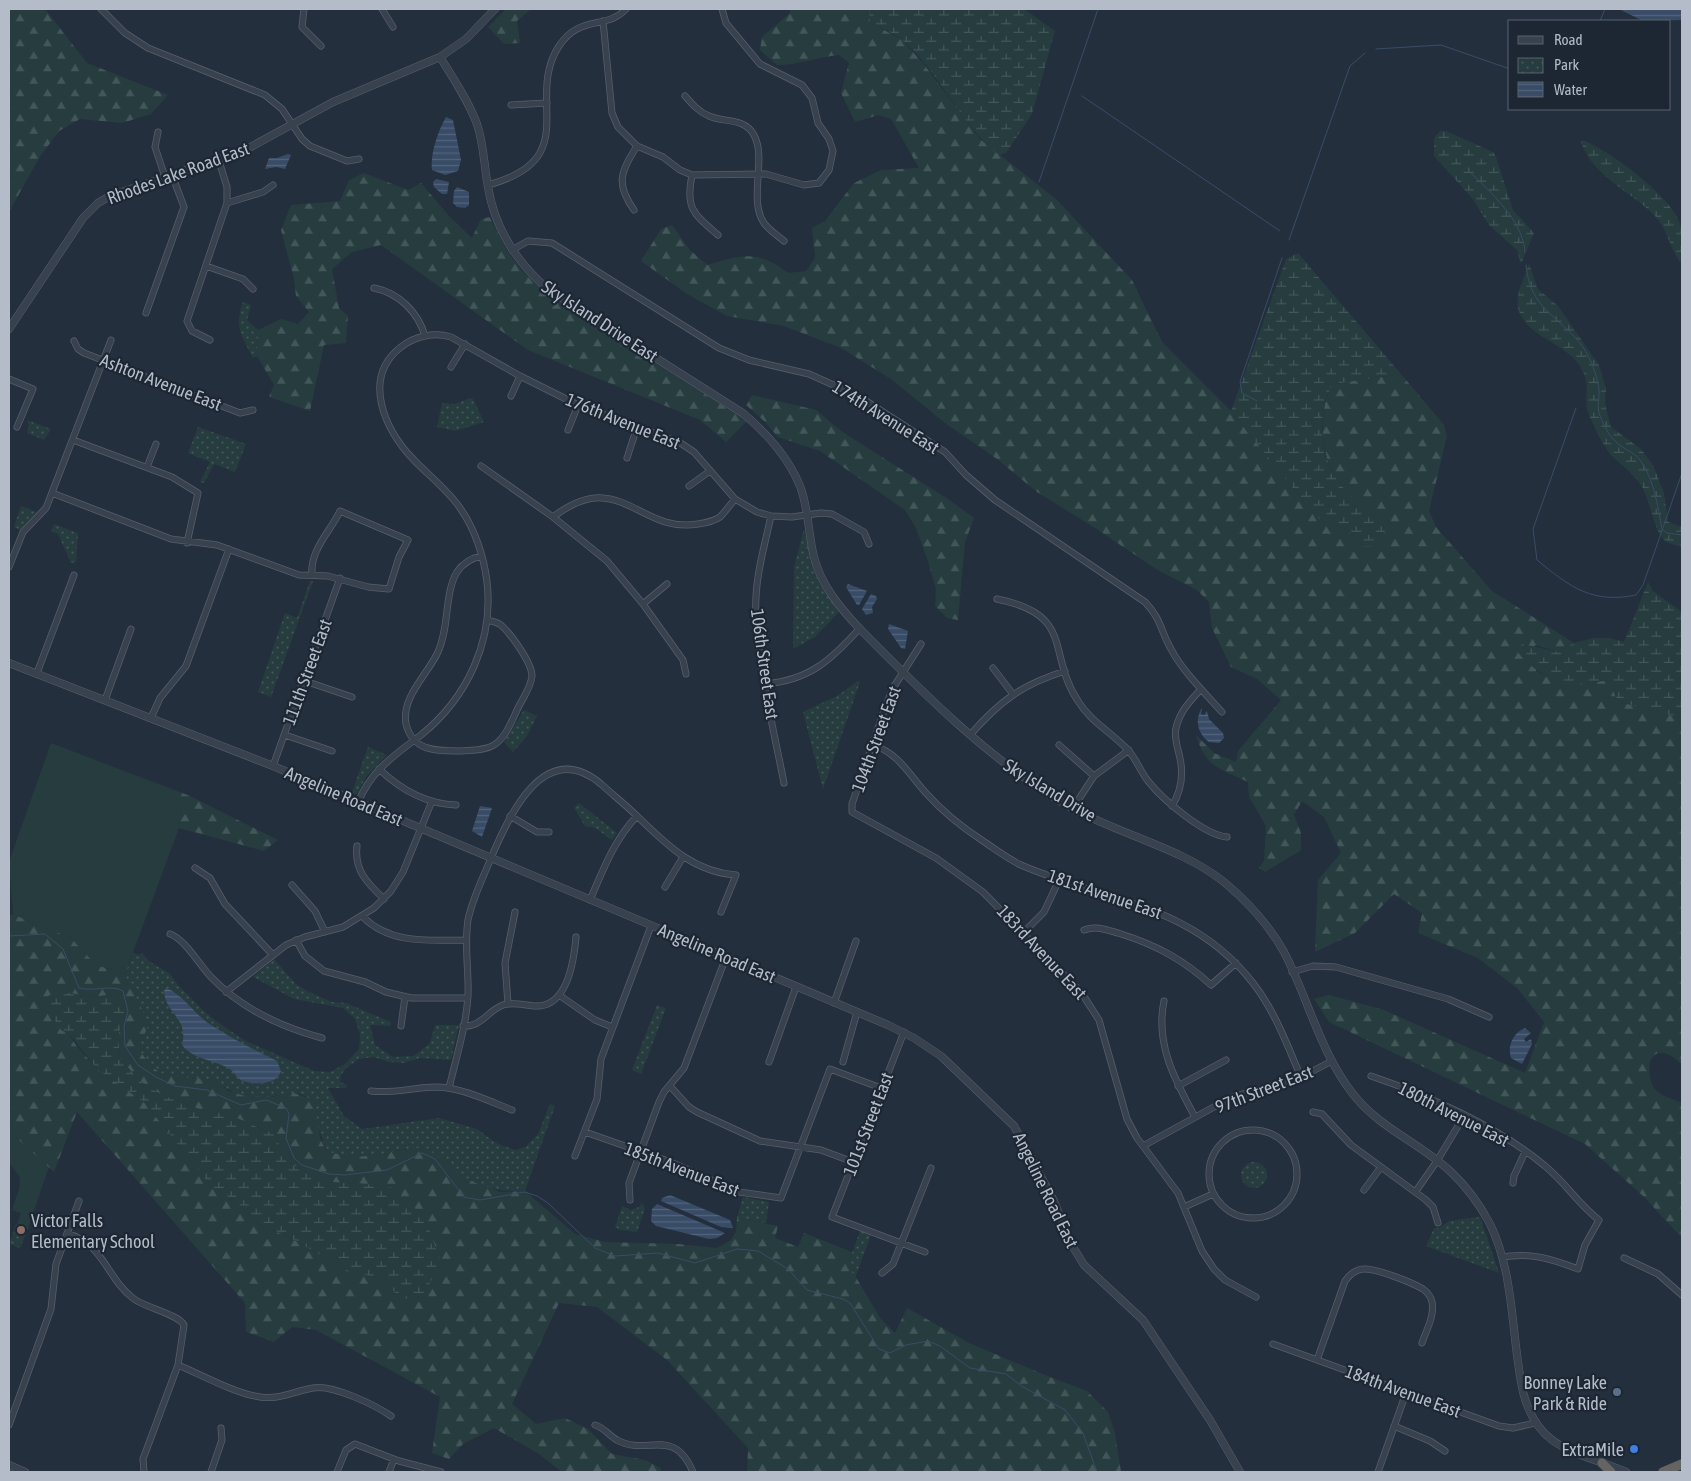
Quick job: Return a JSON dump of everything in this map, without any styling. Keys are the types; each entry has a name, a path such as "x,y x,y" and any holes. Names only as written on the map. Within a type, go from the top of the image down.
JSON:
{"highway":[{"path":"1602,1463 1611,1472"},
{"path":"1663,1472 1682,1464"}],"street":[{"path":"101,9 125,33 148,48 265,95 282,109 302,139 310,146 347,161 359,159"},
{"path":"304,9 302,27 321,46"},
{"path":"382,9 393,27"},
{"name":"Rhodes Lake Road East","path":"9,329 90,210 110,196 255,146 349,94 440,57 466,39 495,9"},
{"path":"488,186 519,173 535,157 546,135 548,72 558,47 579,28 589,22 603,21 618,16 626,9"},
{"path":"603,21 612,113 618,126 637,146 657,153 680,170 692,176 775,175 804,185 814,185 823,180 830,170 833,157 832,145 818,123 809,91 797,82 773,72 760,64 726,23 722,9"},
{"name":"Sky Island Drive East","path":"440,57 476,123 483,147 494,214 512,250 526,269 549,290 744,414 756,424 784,456 800,488 808,514"},
{"path":"685,96 708,116 734,120 750,130 758,147 760,216 768,227 784,241"},
{"path":"511,105 548,103"},
{"path":"146,313 184,207 155,147 158,132"},
{"path":"634,210 622,192 622,178 625,166 637,146"},
{"path":"210,340 192,331 187,321 227,203 226,188 219,160"},
{"path":"692,176 689,195 691,208 718,235"},
{"path":"227,203 263,192 273,185"},
{"name":"174th Avenue East","path":"512,250 528,241 552,243 719,348 749,360 809,374 860,397 945,452 966,475 995,500 1145,602 1159,618 1171,649 1201,689"},
{"path":"206,266 243,279 252,289"},
{"path":"358,802 365,788 379,769 448,709 463,688 475,664 483,641 487,620 487,586 482,556 461,510 440,484 413,459 392,429 382,410 379,388 385,367 403,345 425,336 420,322 412,310 391,293 374,288"},
{"name":"176th Avenue East","path":"425,336 446,336 465,344 520,376 578,404 687,446 705,463 735,500 756,512 771,516 792,517 808,514 832,514 843,518 864,532 869,544"},
{"path":"9,567 23,532 42,514 52,493 111,340"},
{"name":"Ashton Avenue East","path":"74,341 78,349 84,353 240,413 253,410"},
{"path":"451,367 465,344"},
{"path":"511,396 520,376"},
{"path":"9,379 33,388 17,427"},
{"path":"568,430 578,404"},
{"path":"628,458 637,427"},
{"path":"73,440 172,477 198,493 187,543"},
{"path":"147,467 156,444"},
{"path":"481,466 553,517 607,561 643,604 683,660 686,674"},
{"path":"689,486 710,471"},
{"path":"52,493 171,539 187,543 212,544 290,573 340,578 368,587 389,590 399,557 408,540 340,512 328,535 313,555 312,574"},
{"path":"553,517 579,502 608,498 628,504 663,522 691,525 707,522 720,516 735,500"},
{"name":"Sky Island Drive","path":"808,514 814,558 819,572 837,604 970,735 1015,771 1073,808 1196,864 1221,880 1261,919 1284,953 1332,1061"},
{"name":"106th Street East","path":"771,516 759,571 756,614 765,684 784,783"},
{"path":"151,718 160,698 183,673 228,549"},
{"path":"482,556 462,565 452,584 445,633 434,660 413,693 406,713 408,728 414,739 422,747 440,752 482,749 494,745 503,736 531,683 531,671 526,657 502,626 487,620"},
{"path":"37,673 74,575"},
{"name":"111th Street East","path":"273,766 305,681 340,578"},
{"path":"643,604 667,584"},
{"path":"997,600 1026,607 1046,622 1058,643 1071,689 1081,706 1129,750 1147,780 1172,806 1215,834 1227,837"},
{"path":"765,684 798,678 816,669 829,661 860,628"},
{"path":"105,700 131,629"},
{"name":"104th Street East","path":"852,812 852,804 886,705 921,644"},
{"name":"Angeline Road East","path":"9,663 273,766 857,1012 904,1032 941,1056 1014,1126 1054,1202 1078,1256 1092,1274 1143,1320 1205,1413 1240,1472"},
{"path":"993,668 1012,693"},
{"path":"970,735 1012,693 1038,679 1065,671"},
{"path":"305,681 352,697"},
{"path":"1172,806 1180,789 1182,774 1176,729 1182,711 1201,689 1222,712"},
{"path":"285,735 332,751"},
{"name":"181st Avenue East","path":"873,745 898,759 935,802 980,839 1022,865 1174,918 1201,934 1236,963 1254,984 1272,1012 1301,1077"},
{"path":"1059,745 1094,776"},
{"path":"1073,808 1094,776 1129,750"},
{"path":"379,769 402,788 432,801 456,805"},
{"path":"449,1088 463,1026 467,998 466,940 472,904 510,816 536,782 546,775 563,770 577,771 591,777 637,816 665,844 683,857 717,872 736,875 721,912"},
{"path":"226,992 272,954 296,940 343,927 363,916 384,899 403,872 432,801"},
{"name":"183rd Avenue East","path":"852,812 936,858 991,899 1081,992 1094,1009 1102,1029 1122,1106 1132,1130 1171,1183 1184,1207 1198,1243 1214,1269 1231,1285 1256,1297"},
{"path":"510,816 536,832 549,832"},
{"path":"590,900 611,851 623,832 637,816"},
{"path":"357,846 356,861 361,874 384,899"},
{"path":"665,887 683,857"},
{"path":"195,868 210,878 225,904 272,954"},
{"path":"1024,932 1047,907 1060,878"},
{"path":"292,885 315,911 325,932"},
{"path":"508,1004 505,963 515,912"},
{"path":"363,916 375,926 407,940 425,942 466,940"},
{"path":"575,1156 597,1099 600,1061 651,926"},
{"path":"1084,930 1098,927 1151,944 1179,959 1211,985 1236,963"},
{"path":"170,934 182,941 202,969 226,992 252,1010 278,1024 322,1038"},
{"path":"463,1026 479,1023 496,1008 508,1004 541,1006 551,1002 559,995 569,972 576,937"},
{"path":"296,940 305,956 324,971 356,979 386,992 405,997 467,998"},
{"path":"834,1003 856,941"},
{"path":"630,1200 629,1183 659,1102 684,1068 726,957"},
{"path":"1292,972 1313,966 1342,968 1448,999 1489,1017"},
{"path":"768,1062 796,987"},
{"path":"559,995 595,1020 612,1027"},
{"path":"401,1026 405,997"},
{"path":"1164,1001 1160,1017 1166,1056 1178,1086 1195,1117"},
{"path":"844,1062 857,1012"},
{"name":"101st Street East","path":"902,1244 832,1217 904,1032"},
{"path":"1178,1086 1226,1060"},
{"path":"1332,1061 1350,1090 1371,1114 1437,1162 1462,1184 1481,1208 1496,1238 1502,1257 1520,1382 1529,1411 1542,1433 1562,1448 1626,1472"},
{"name":"97th Street East","path":"1144,1146 1241,1094 1301,1077 1332,1061"},
{"path":"799,1148 830,1069 881,1088"},
{"name":"180th Avenue East","path":"1371,1076 1464,1116 1525,1152 1547,1167 1578,1202 1599,1220 1585,1245 1578,1268 1540,1256 1520,1254 1502,1257"},
{"path":"670,1086 689,1107 697,1112 760,1141 829,1152 853,1162"},
{"path":"371,1091 393,1093 429,1087 449,1088 512,1110"},
{"path":"1313,1112 1322,1114 1343,1138 1416,1191 1433,1207 1438,1222"},
{"path":"1416,1191 1437,1162 1464,1116"},
{"path":"1253,1130 1267,1132 1283,1142 1292,1154 1297,1171 1296,1184 1288,1202 1276,1213 1256,1219 1238,1216 1221,1205 1213,1194 1209,1181 1211,1160 1221,1144 1236,1134 1253,1130"},
{"name":"185th Avenue East","path":"585,1132 668,1161 739,1192 781,1198 799,1148"},
{"path":"1514,1183 1514,1176 1525,1152"},
{"path":"1364,1190 1381,1167"},
{"path":"882,1273 893,1264 931,1168"},
{"path":"1184,1207 1213,1194"},
{"path":"9,1425 51,1309 56,1264 79,1201"},
{"path":"67,1233 93,1247 105,1261 120,1285 134,1299 182,1322 184,1333 178,1365 143,1459 144,1472"},
{"path":"902,1244 925,1252"},
{"path":"1624,1258 1658,1274 1682,1295"},
{"path":"1317,1360 1345,1281 1354,1271 1362,1269 1371,1269 1418,1287 1429,1295 1432,1303 1432,1313 1422,1343"},
{"name":"184th Avenue East","path":"1273,1344 1406,1393 1506,1427 1535,1422"},
{"path":"178,1365 259,1397 285,1397 314,1387 328,1389 391,1416"},
{"path":"1378,1472 1406,1393"},
{"path":"595,1425 601,1427 617,1440 635,1445 668,1446 677,1449 693,1472"},
{"path":"1394,1426 1430,1441 1445,1451"},
{"path":"211,1472 222,1440 221,1428"},
{"path":"338,1472 349,1446 360,1445 394,1459 441,1472"},
{"path":"389,1472 394,1459"},
{"path":"9,1465 25,1472"}],"green space":[{"path":"9,9 45,9 87,63 168,95 151,114 122,123 80,119 59,131 39,158 9,212"},
{"path":"506,9 531,9 517,21 520,43 504,44 488,27"},
{"path":"790,9 869,9 870,22 902,40 923,63 980,139 1056,199 1132,280 1162,342 1231,411 1317,518 1346,529 1363,546 1384,527 1357,502 1335,476 1325,450 1323,436 1324,408 1333,384 1401,374 1444,425 1447,436 1429,511 1436,527 1492,591 1574,643 1559,652 1535,645 1536,671 1548,677 1580,685 1608,680 1620,702 1682,718 1682,1065 1671,1055 1665,1053 1657,1054 1650,1061 1649,1073 1652,1084 1657,1091 1682,1103 1682,1238 1644,1197 1585,1144 1329,1022 1314,999 1329,995 1384,1010 1525,1073 1544,1022 1518,989 1478,958 1418,933 1422,913 1394,894 1355,933 1315,952 1318,880 1341,853 1324,817 1302,801 1294,815 1301,833 1301,850 1265,872 1259,868 1264,861 1266,826 1249,797 1248,782 1222,770 1209,761 1196,735 1214,753 1236,762 1238,751 1281,700 1257,679 1231,667 1212,628 1209,602 1197,590 1159,571 1037,492 997,459 945,423 891,379 841,348 784,326 727,316 687,294 641,261 661,229 672,225 690,250 707,265 749,256 767,260 788,273 806,271 815,258 812,228 825,221 854,183 881,170 919,168 891,119 879,115 855,122 841,93 849,63 839,55 793,64 777,65 760,50 762,37 790,13"},
{"path":"869,9 1024,9 1055,31 1032,114 1006,153 999,155 972,128 928,68 903,41 870,22"},
{"path":"1440,131 1446,131 1493,152 1513,210 1534,233 1521,264 1517,250 1489,225 1472,198 1434,156 1434,138"},
{"path":"1583,140 1625,165 1668,204 1677,217 1682,229 1682,264 1655,216 1646,207 1613,183 1594,165 1586,154 1581,142"},
{"path":"364,173 408,190 421,183 449,216 472,238 481,219 490,217 509,253 523,271 553,298 747,421 726,442 700,420 528,350 381,245 352,252 332,269 339,308 348,316 346,343 324,345 310,411 269,397 274,385 257,356 258,330 281,319 298,324 309,312 296,296 294,279 281,230 291,205 340,201 349,180"},
{"path":"1298,253 1401,374 1333,384 1327,395 1322,422 1325,450 1335,476 1357,502 1384,527 1385,536 1378,546 1363,546 1346,529 1317,518 1231,411 1286,259"},
{"path":"1529,264 1538,289 1558,306 1599,365 1606,389 1605,404 1611,427 1641,449 1653,465 1664,493 1668,522 1682,527 1682,547 1668,543 1662,538 1641,485 1611,455 1602,441 1587,410 1586,379 1578,363 1570,355 1530,328 1523,319 1517,303"},
{"path":"243,302 251,305 247,320 258,330 257,356 253,358 240,331 239,318"},
{"path":"752,395 816,410 841,431 948,499 974,518 965,542 958,620 947,618 935,606 936,589 928,561 916,528 905,510 820,451 778,437 746,405"},
{"path":"470,398 473,399 484,422 455,431 437,427 442,403 455,404"},
{"path":"27,420 51,429 44,440 27,433 29,425"},
{"path":"198,427 246,444 235,472 214,464 204,483 200,482 210,462 188,453"},
{"path":"21,506 37,512 20,530 14,527"},
{"path":"54,524 78,533 76,562 71,563 58,534 51,531"},
{"path":"804,529 816,575 839,612 815,637 793,649 794,567"},
{"path":"310,581 313,581 271,697 258,692 285,613 297,618"},
{"path":"1648,582 1653,591 1682,612 1682,718 1620,702 1608,680 1572,685 1554,680 1536,670 1517,651 1522,644 1559,652 1574,643 1594,638 1610,638 1624,642"},
{"path":"858,681 860,682 823,789 803,712 837,696"},
{"path":"524,710 537,716 527,736 513,752 504,742"},
{"path":"51,743 148,780 181,807 179,828 125,974 96,965 70,937 13,914 9,862"},
{"path":"368,747 387,755 366,777 357,794 351,795"},
{"path":"148,780 190,796 278,840 264,851 179,828 181,807"},
{"path":"579,803 617,833 612,840 595,828 585,826 574,808"},
{"path":"13,914 70,937 96,965 125,974 139,995 149,1024 139,1049 148,1062 157,1070 168,1075 213,1081 228,1091 273,1097 285,1093 294,1093 310,1099 316,1104 320,1138 326,1151 375,1155 419,1147 426,1148 499,1192 525,1191 575,1234 605,1242 679,1244 717,1248 730,1241 736,1232 737,1218 778,1226 775,1238 798,1247 804,1233 852,1252 848,1264 881,1319 895,1333 907,1308 969,1343 1087,1391 1108,1412 1115,1433 1121,1472 862,1472 859,1470 857,1472 747,1472 748,1448 667,1360 597,1307 559,1303 512,1404 536,1424 565,1418 588,1429 612,1454 645,1460 661,1468 660,1472 562,1472 539,1454 494,1428 463,1444 449,1459 432,1453 440,1397 316,1330 292,1327 274,1342 246,1332 245,1303 77,1112 54,1172 9,1131 9,916","holes":["70,993 90,997 110,995 126,1011 118,1036 120,1059 141,1082 162,1095 204,1111 225,1113 274,1134 288,1162 325,1182 366,1184 400,1298 382,1279 349,1271 287,1236 257,1223 239,1204 210,1185 145,1103 97,1069 75,1044 70,1035"]},
{"path":"133,953 139,955 142,953 149,961 170,974 178,985 206,1013 226,1028 246,1041 314,1071 330,1072 345,1064 359,1049 360,1034 355,1019 343,1008 294,999 253,977 274,959 296,984 307,991 332,1002 346,1003 391,1022 391,1026 370,1025 375,1045 393,1057 414,1056 430,1043 435,1025 459,1025 451,1060 420,1058 404,1063 389,1062 374,1057 359,1059 346,1068 341,1075 340,1082 347,1085 346,1088 328,1088 344,1116 362,1129 439,1118 477,1129 496,1143 515,1150 525,1147 538,1134 550,1104 555,1106 525,1191 493,1189 481,1185 461,1174 426,1148 414,1148 363,1156 326,1151 317,1123 316,1104 305,1096 291,1093 271,1097 253,1097 233,1092 206,1079 171,1076 159,1072 138,1049 149,1024 125,974"},
{"path":"70,993 90,997 110,995 121,999 126,1011 118,1036 120,1059 141,1082 162,1095 204,1111 225,1113 274,1134 288,1162 325,1182 366,1184 393,1188 425,1218 441,1262 421,1300 400,1298 382,1279 349,1271 287,1236 257,1223 239,1204 210,1185 145,1103 97,1069 70,1035 61,1030 46,1006 49,995"},
{"path":"657,1005 666,1008 641,1074 632,1070"},
{"path":"9,1131 49,1167 28,1228 17,1224 21,1213 12,1210 19,1189 20,1177 9,1163"},
{"path":"1254,1162 1263,1166 1267,1175 1263,1184 1254,1188 1245,1184 1241,1175 1245,1166"},
{"path":"743,1197 769,1202 766,1223 737,1218"},
{"path":"642,1203 645,1208 637,1232 620,1230 615,1227 622,1206 631,1210 639,1207"},
{"path":"1480,1217 1499,1273 1426,1246 1434,1228 1439,1228 1449,1221"},
{"path":"16,1224 28,1228 20,1248 9,1244"},
{"path":"860,1231 871,1235 855,1278 848,1264"}],"water":[{"path":"1619,9 1682,9 1682,20 1641,20"},
{"path":"446,117 453,120 461,160 458,171 445,175 432,170 432,157 435,143"},
{"path":"288,154 291,155 285,169 276,167 265,169 269,158 277,158"},
{"path":"436,179 449,182 447,194 442,194 434,187 433,182"},
{"path":"457,187 469,192 469,205 465,208 457,207 453,203 454,191"},
{"path":"848,584 867,591 859,605 857,605 846,587"},
{"path":"871,594 876,596 877,599 872,607 873,613 866,615 862,609"},
{"path":"889,624 908,631 905,649 901,648 888,629"},
{"path":"1202,708 1201,714 1204,715 1207,711 1209,719 1223,733 1224,738 1219,743 1209,742 1200,731 1198,717"},
{"path":"480,806 492,808 482,837 472,831"},
{"path":"166,988 183,999 208,1023 277,1061 281,1071 279,1076 265,1083 243,1081 228,1068 187,1050 182,1045 183,1036 180,1022 165,999 164,991"},
{"path":"1525,1028 1531,1033 1524,1039 1526,1042 1531,1039 1532,1044 1522,1064 1511,1058 1510,1049 1514,1037"},
{"path":"670,1195 730,1220 733,1228 721,1227 661,1201 662,1198"},
{"path":"657,1204 725,1233 717,1238 709,1239 656,1226 651,1221 652,1209"}],"waterway":[{"path":"1039,182 1098,9"},
{"path":"1600,20 1605,9"},
{"path":"1376,49 1441,45 1508,68"},
{"path":"1289,240 1350,66 1365,53"},
{"path":"1082,96 1280,231"},
{"path":"1468,170 1495,197 1512,218 1523,240 1525,252"},
{"path":"1257,401 1242,393 1240,382 1282,258"},
{"path":"1526,265 1533,292 1539,302 1574,336 1589,357 1598,384 1598,409 1600,416 1606,430 1613,439 1638,457 1645,468 1655,493 1662,529 1667,533 1682,535"},
{"path":"1576,408 1533,529 1537,560 1571,585 1594,595 1607,597 1636,595 1643,585 1682,473"},
{"path":"9,936 45,934 63,949 79,988 113,988 123,991 128,1011 124,1026 125,1046 138,1065 156,1077 175,1086 207,1090 241,1105 266,1100 286,1108 289,1114 286,1138 294,1158 302,1165 329,1174 345,1175 387,1170 422,1153 435,1159 464,1197 480,1200 525,1192 537,1196 548,1203 595,1248 615,1256 658,1253 695,1263 737,1249 758,1251 788,1269 807,1290 843,1299 850,1303 879,1349 890,1353 906,1345 928,1341 940,1346 970,1368 1006,1374 1023,1387 1065,1410 1083,1433 1097,1472"}],"place":[{"name":"Victor Falls Elementary School","path":"21,1230"},
{"name":"Bonney Lake Park & Ride","path":"1617,1392"},
{"name":"ExtraMile","path":"1634,1449"}]}
